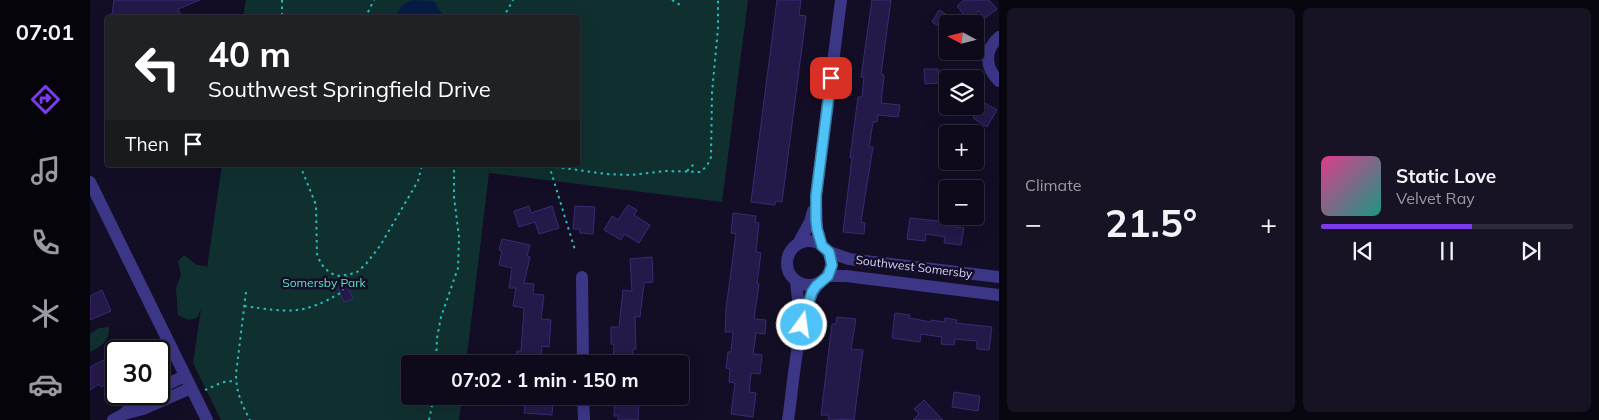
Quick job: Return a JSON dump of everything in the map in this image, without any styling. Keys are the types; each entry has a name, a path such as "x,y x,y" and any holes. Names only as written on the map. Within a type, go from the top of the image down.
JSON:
{"street":[{"path":"788,420 799,340 800,311 796,282 788,272 787,256 794,246 800,242 810,222 816,196 841,0"},
{"path":"999,37 991,46 988,59 989,70 999,81"},
{"path":"90,182 207,420"},
{"path":"799,340 809,300 816,286 824,279 832,265 817,229 816,196"},
{"path":"800,242 812,242 826,249"},
{"name":"Southwest Somersby","path":"826,249 849,259 999,277"},
{"name":"Southwest Somersby","path":"824,279 846,276 999,295"},
{"path":"582,277 583,355"},
{"path":"796,282 806,285 824,279"},
{"path":"170,383 185,376"},
{"path":"118,417 193,392"},
{"path":"118,417 132,405"},
{"path":"583,405 584,420"}],"path":[{"path":"282,0 282,15"},
{"path":"366,15 374,0"},
{"path":"505,15 513,0"},
{"path":"672,0 682,6"},
{"path":"556,167 606,174 631,175 687,171 700,172 707,166 711,157 712,93 718,28 718,0"},
{"path":"687,171 694,164"},
{"path":"301,167 316,205 317,254 321,264 330,273 339,276 361,270 380,246 418,181 422,167"},
{"path":"436,355 441,317 458,268 459,237 454,197 454,167"},
{"path":"549,167 574,250"},
{"path":"244,306 290,312 305,310 326,302 342,292 347,275"},
{"path":"246,292 236,382 240,399 250,420"},
{"path":"193,392 220,383 236,382"},
{"path":"429,420 432,405"}],"green space":[{"name":"Somersby Park","path":"246,0 748,0 722,202 489,173 467,355 401,355 401,405 461,405 459,420 221,420 193,363 201,309 197,318 188,320 178,315 176,288 181,275 178,261 184,255 197,265 206,266 207,268 222,167 580,167 580,15 243,15"},
{"path":"109,327 108,336 98,348 90,352 90,334 99,328"}],"water":[{"path":"409,1 434,1 443,15 396,15 403,5"}],"building":[{"path":"114,0 200,0 178,9 181,15 112,14"},
{"path":"777,0 801,0 799,15 806,16 782,202 776,201 775,205 751,202"},
{"path":"872,0 891,0 881,74 884,75 881,103 900,105 898,117 878,115 877,122 873,122 869,147 873,147 861,222 865,223 864,234 843,232 852,158 850,158 858,97 862,97 864,77 861,77"},
{"path":"964,0 989,0 997,9 985,18 979,11 974,15 964,15 957,6"},
{"path":"939,10 947,15 939,15 939,26 932,22"},
{"path":"924,69 938,69 939,83 925,84"},
{"path":"984,103 997,110 987,127 973,118 975,115 984,115"},
{"path":"628,205 637,210 634,215 650,225 639,243 624,234 621,240 604,230 612,216 618,220"},
{"path":"529,206 531,213 552,206 559,228 539,234 535,222 519,227 514,211"},
{"path":"575,206 595,207 593,234 580,233 580,229 573,229"},
{"path":"733,213 756,216 755,222 759,223 756,252 761,253 754,319 766,320 765,334 756,333 753,354 762,355 760,374 751,373 749,392 756,393 753,417 731,414 735,383 729,382 730,369 726,368 728,352 731,352 733,332 725,332 726,309 736,234 731,233"},
{"path":"910,218 939,221 939,225 956,225 956,227 964,228 961,245 944,243 945,237 926,234 925,241 907,239"},
{"path":"502,239 530,245 527,256 530,257 524,283 534,284 533,294 544,295 541,319 551,320 549,347 542,346 541,355 517,355 517,351 521,351 524,308 513,306 516,288 509,288 512,268 499,265 502,251 499,250"},
{"path":"652,257 653,282 644,283 640,317 635,316 636,349 633,349 633,355 613,355 614,344 611,344 611,327 619,327 623,290 632,291 630,259"},
{"path":"347,284 353,299 344,302 338,289"},
{"path":"102,290 111,311 90,320 90,296"},
{"path":"895,313 910,315 909,318 931,322 931,320 944,322 945,318 957,320 956,323 992,327 989,350 977,349 977,341 955,339 954,345 941,344 942,337 921,334 920,342 892,338"},
{"path":"837,317 856,319 851,349 863,350 854,420 828,419 829,415 821,415 832,324 836,324"},
{"path":"103,360 105,363 105,385 101,387 99,384 90,390 90,367"},
{"path":"954,392 980,396 978,411 952,407"},
{"path":"924,400 943,420 913,420 919,414 914,409"},
{"path":"525,405 553,405 552,415 524,413"},
{"path":"615,405 639,405 638,420 618,420 618,416 614,416"}],"route":[{"path":"802,325 812,292 828,276 832,265 829,252 822,246 816,220 816,196 831,78"}]}
